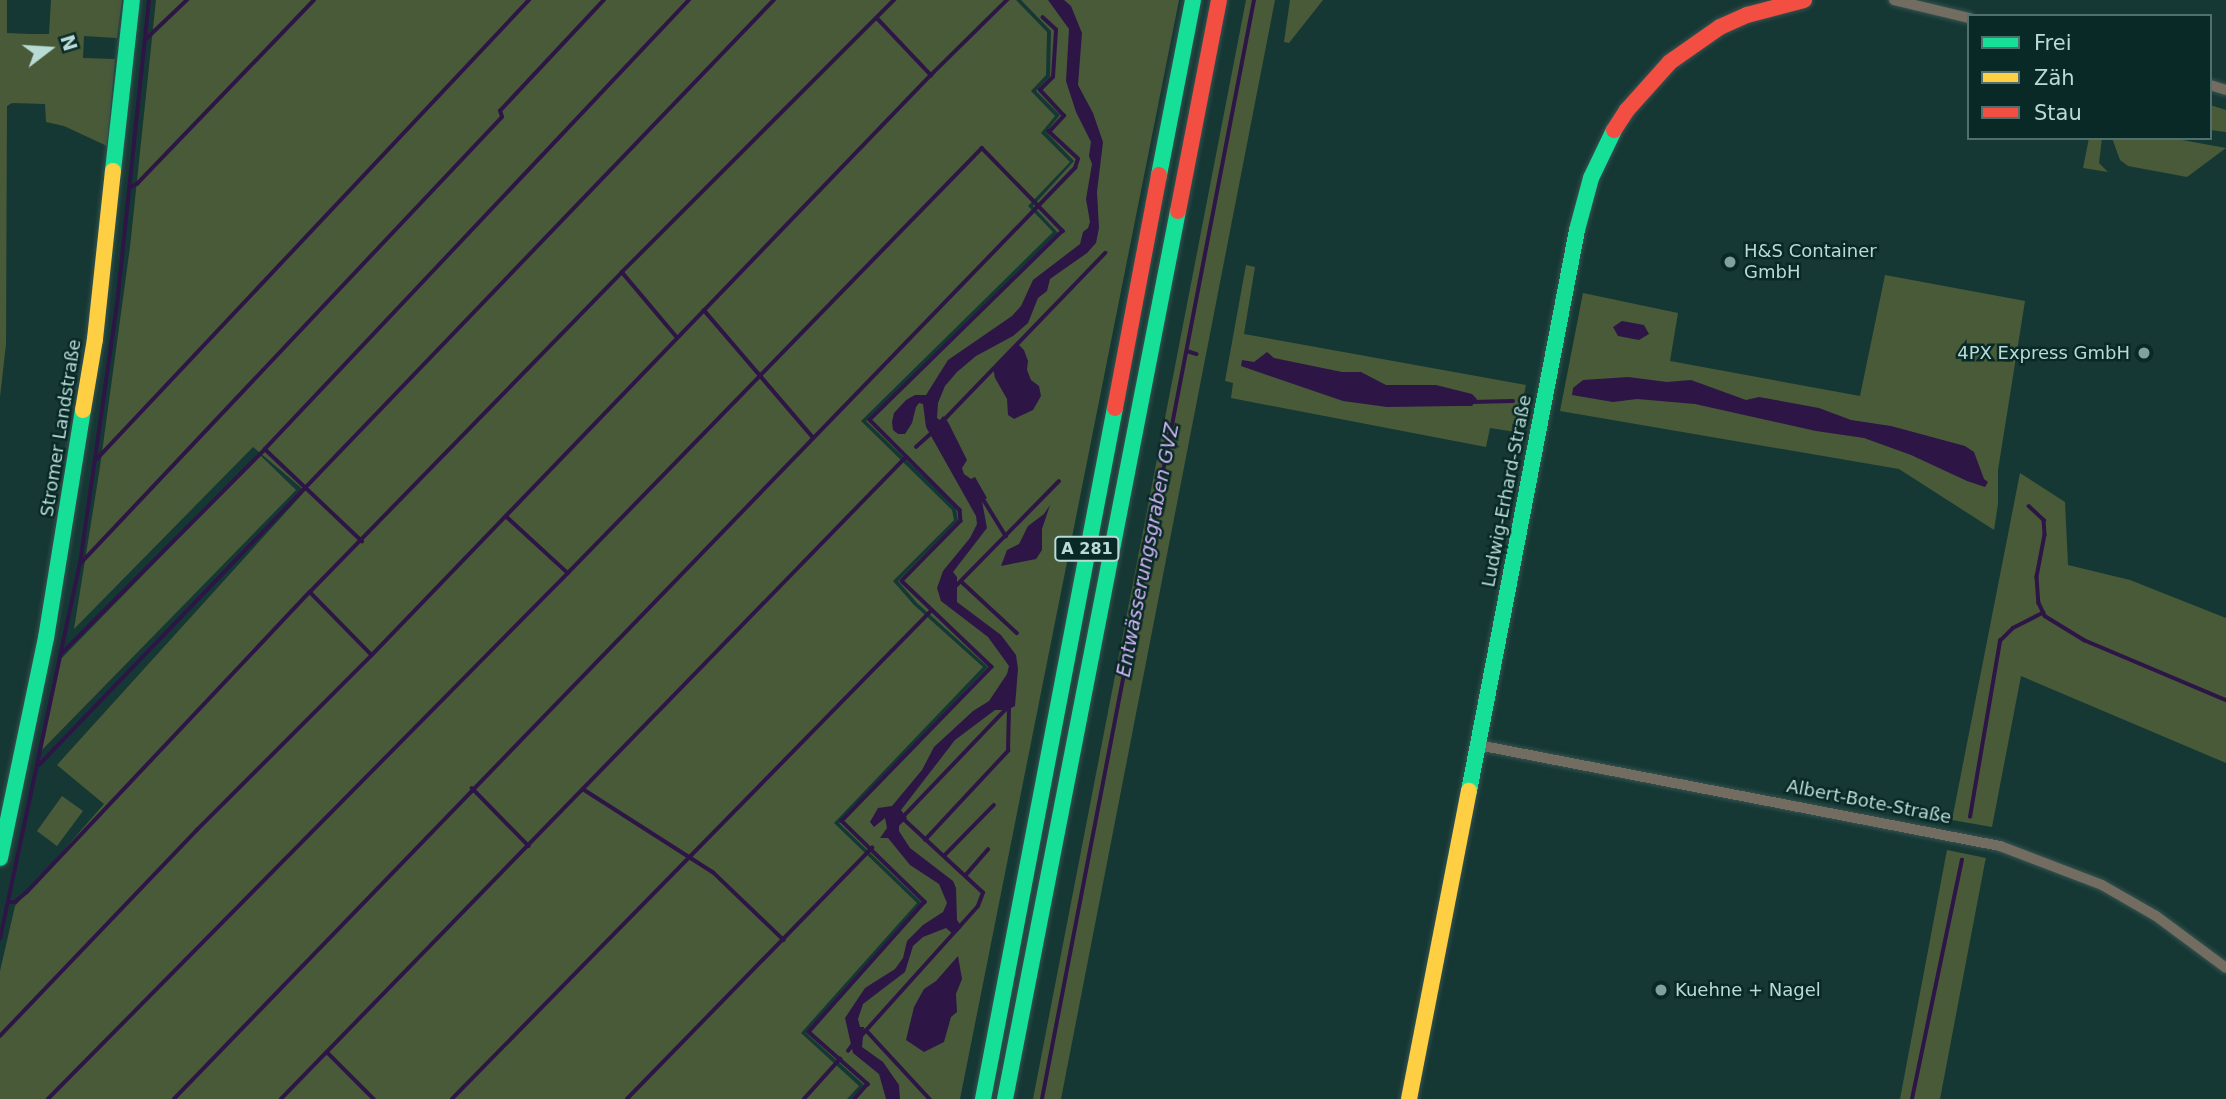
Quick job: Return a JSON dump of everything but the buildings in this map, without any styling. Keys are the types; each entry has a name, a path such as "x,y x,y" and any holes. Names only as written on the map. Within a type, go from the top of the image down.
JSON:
{"main road":[{"name":"Stromer Landstraße","path":"0,858 48,625 93,347 132,0"},
{"name":"A 281","path":"983,1099 1194,0"},
{"name":"A 281","path":"1005,1099 1219,0"},
{"name":"Ludwig-Erhard-Straße","path":"1409,1099 1577,230 1591,178 1609,137 1627,110 1670,62 1720,27 1746,15 1804,0"}],"street":[{"path":"1894,0 1967,18"},
{"name":"Albert-Bote-Straße","path":"1478,745 2000,846 2058,866 2113,891 2156,916 2226,968"}],"green space":[{"path":"0,0 7,0 7,33 49,34 51,0 122,0 117,38 84,36 83,58 115,59 107,146 64,126 46,122 45,104 12,103 7,106 6,344 0,397"},
{"path":"156,0 1016,0 1047,32 1046,75 1031,91 1055,116 1041,133 1070,162 1028,206 1053,232 861,421 952,510 954,520 893,581 914,605 983,667 834,823 917,903 801,1033 859,1086 847,1099 0,1099 0,971 15,906 104,804 57,765 305,491 253,447 74,629 100,467 130,247"},
{"path":"1021,0 1179,0 960,1099 852,1099 864,1085 806,1033 922,903 839,823 988,667 917,603 898,581 958,521 956,508 866,421 1058,233 1033,206 1074,161 1046,132 1060,115 1036,91 1050,77 1051,31"},
{"path":"1246,0 1275,0 1061,1099 1033,1099"},
{"path":"1290,0 1323,0 1289,43 1284,42"},
{"path":"2212,106 2226,110 2226,132 2212,130"},
{"path":"2089,140 2102,140 2099,163 2108,172 2083,168"},
{"path":"2113,140 2182,140 2226,148 2187,177 2128,166 2120,160"},
{"path":"1246,265 1255,267 1244,334 1526,385 1516,432 1490,428 1486,447 1231,398 1233,383 1225,381"},
{"path":"1885,275 2025,301 1998,470 1998,504 1994,530 1899,469 1560,411 1583,293 1678,313 1670,361 1860,396"},
{"path":"260,455 296,490 38,754 58,662"},
{"path":"2020,473 2065,502 2068,565 2130,580 2226,618 2226,763 2021,676 1992,827 1952,820"},
{"path":"62,796 83,811 57,846 37,831"},
{"path":"1947,850 1986,858 1940,1099 1900,1099"}],"shaded area":[{"path":"1048,0 1064,0 1071,6 1082,33 1078,85 1093,113 1103,142 1097,192 1099,228 1096,243 1087,253 1050,279 1047,291 1038,298 1028,323 1013,336 976,356 957,372 945,386 938,403 937,418 940,420 943,416 948,422 967,460 962,468 964,474 971,479 975,477 987,498 982,501 987,528 953,572 957,577 957,602 1001,635 1016,655 1018,669 1015,706 1007,710 995,710 955,740 901,810 907,818 899,826 899,831 910,848 953,881 956,888 957,920 962,927 954,935 946,928 923,937 913,946 905,972 863,1004 858,1019 860,1027 864,1027 862,1047 883,1062 899,1085 900,1099 886,1099 879,1074 853,1053 845,1018 865,988 895,969 903,958 907,941 923,925 943,912 947,903 939,884 910,865 888,838 880,838 887,828 885,818 874,827 870,822 878,808 892,806 922,770 934,747 973,711 989,701 1007,674 1009,666 988,637 941,601 937,588 943,571 970,538 977,524 976,516 926,427 923,404 919,403 916,407 912,423 905,434 898,434 893,430 892,422 894,413 906,400 915,395 926,395 948,360 1012,316 1021,306 1033,280 1080,244 1083,232 1088,228 1090,222 1086,199 1092,164 1089,156 1091,142 1076,112 1066,81 1069,29"},
{"path":"1622,321 1644,325 1649,334 1639,340 1618,336 1613,327"},
{"path":"1017,343 1024,350 1028,361 1027,370 1031,380 1039,386 1041,396 1033,410 1014,419 1008,415 1007,399 995,378 993,368"},
{"path":"1267,352 1274,358 1342,372 1361,372 1386,385 1436,385 1472,394 1477,399 1472,406 1387,407 1343,401 1241,366 1242,360 1254,362"},
{"path":"1628,377 1667,382 1691,380 1746,400 1759,397 1819,408 1851,420 1891,426 1965,446 1974,452 1984,479 1988,482 1985,487 1967,481 1911,455 1864,438 1816,431 1695,404 1637,399 1613,402 1572,395 1573,388 1583,380"},
{"path":"1050,505 1042,529 1042,550 1036,559 1001,566 1007,550 1019,544 1028,526 1044,514"},
{"path":"958,956 962,979 956,994 957,1012 951,1017 944,1042 924,1052 906,1040 914,1007 924,989 936,981"}],"waterway":[{"path":"0,939 80,564 117,305 149,0"},
{"path":"146,39 187,0"},
{"path":"131,187 137,184 314,0"},
{"path":"96,460 529,0"},
{"path":"81,563 502,117 500,111 604,0"},
{"path":"62,653 265,449 689,0"},
{"path":"39,765 774,0"},
{"path":"10,902 15,902 27,892 310,592 622,272 894,0"},
{"path":"0,1036 197,830 372,655 931,75 1007,0"},
{"name":"Entwässerungsgraben GVZ","path":"1042,1099 1254,0"},
{"path":"877,18 931,75"},
{"path":"174,1099 1075,168 1078,159 1049,132 1064,116 1040,90 1053,77 1056,30 1043,18"},
{"path":"48,1099 568,573 982,148 1063,231 870,420 960,510 961,521 902,581 992,667 842,821 925,902 809,1032 868,1084 855,1099"},
{"path":"944,420 1105,253"},
{"path":"622,272 677,337"},
{"path":"704,310 812,436"},
{"path":"1187,351 1197,354"},
{"path":"1471,402 1513,401"},
{"path":"916,447 934,431"},
{"path":"265,449 362,541"},
{"path":"281,1099 906,457"},
{"path":"955,587 1059,481"},
{"path":"982,497 1006,536"},
{"path":"2029,506 2044,520 2045,535 2037,577 2039,603 2045,616 2084,640 2226,700"},
{"path":"506,516 568,573"},
{"path":"962,582 1017,633"},
{"path":"310,592 372,655"},
{"path":"452,1099 931,611"},
{"name":"Entwässerungsgraben GVZ","path":"1970,817 2000,641 2013,628 2043,613"},
{"path":"902,818 1008,707"},
{"path":"925,840 1008,751 1009,707"},
{"path":"472,788 529,846"},
{"path":"583,789 713,872 784,940"},
{"path":"944,856 994,805"},
{"path":"862,1035 978,906 983,893 902,818"},
{"path":"627,1099 872,848"},
{"path":"965,876 988,850"},
{"name":"Entwässerungsgraben GVZ","path":"1912,1099 1962,860"},
{"path":"866,1030 930,1099"},
{"path":"848,1051 854,1043"},
{"path":"327,1052 374,1099"},
{"path":"804,1099 840,1059"}],"traffic: fast":[{"path":"113,171 132,0"},
{"path":"1159,175 1193,0"},
{"path":"1469,791 1577,230 1591,178 1614,130"},
{"path":"1005,1099 1178,211"},
{"path":"983,1099 1115,408"},
{"path":"0,858 46,638 83,410"}],"traffic: slow":[{"path":"83,410 95,339 113,171"},
{"path":"1409,1099 1469,791"}],"traffic: jam":[{"path":"1178,211 1219,0"},
{"path":"1614,130 1627,110 1670,62 1720,27 1747,15 1804,0"},
{"path":"1115,408 1159,175"}],"place":[{"name":"H&S Container GmbH","path":"1730,262"},
{"name":"4PX Express GmbH","path":"2144,353"},
{"name":"Kuehne + Nagel","path":"1661,990"}]}
